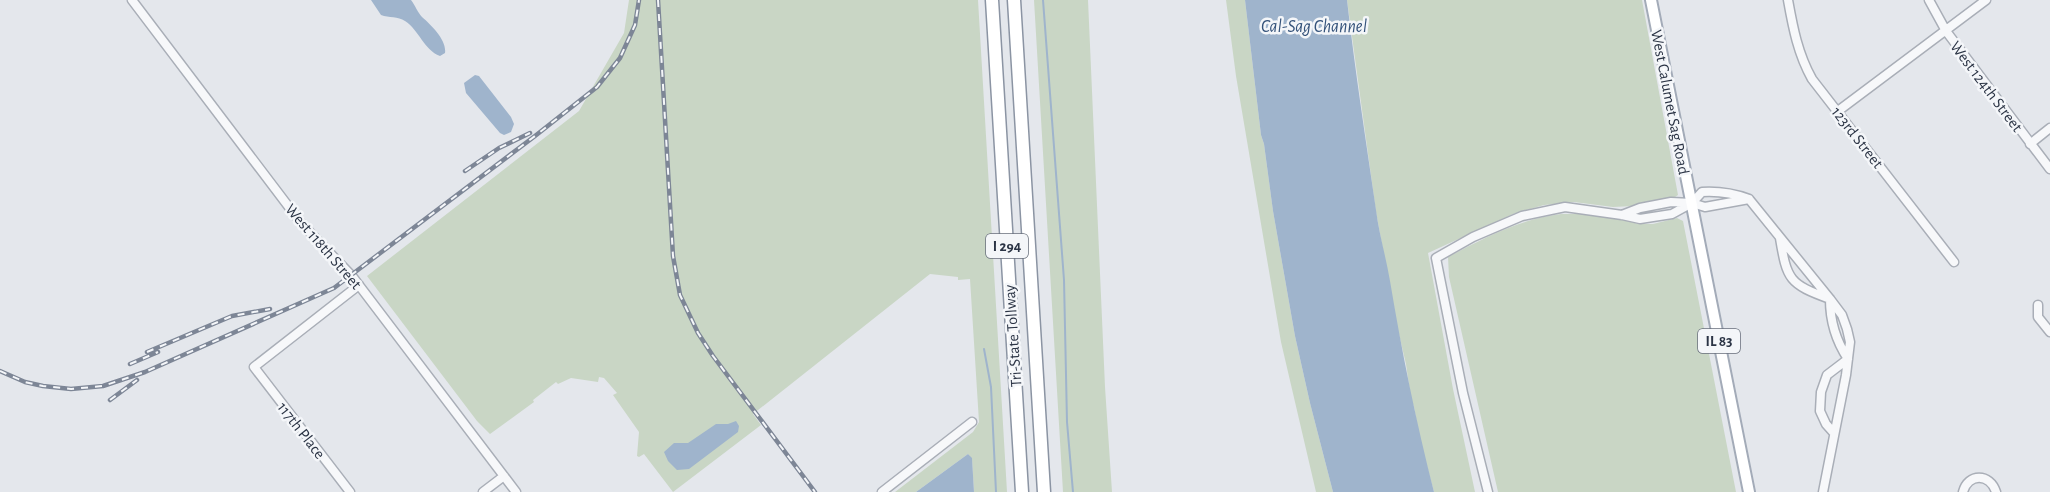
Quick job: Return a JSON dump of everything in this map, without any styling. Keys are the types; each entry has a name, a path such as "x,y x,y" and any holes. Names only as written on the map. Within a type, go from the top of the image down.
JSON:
{"highway":[{"name":"Tri-State Tollway","path":"992,0 1022,492"},
{"name":"Tri-State Tollway","path":"1014,0 1044,492"}],"main road":[{"name":"West Calumet Sag Road","path":"1651,0 1692,203"},
{"name":"IL 83","path":"1692,203 1749,492"}],"street":[{"name":"West 118th Street","path":"132,0 301,223 359,285 516,492"},
{"name":"123rd Street","path":"1788,0 1797,45 1812,79 1954,262"},
{"name":"West 124th Street","path":"1929,0 1946,31 2050,169"},
{"path":"1838,111 1986,0"},
{"path":"2030,144 2050,128"},
{"path":"1692,203 1702,192 1735,193 1749,199 1842,315 1850,342 1823,492"},
{"path":"1488,492 1463,393 1436,258 1473,237 1522,216 1565,207 1622,215 1640,208 1671,202 1692,203 1705,207 1749,199"},
{"path":"1780,237 1784,264 1792,282 1830,299"},
{"name":"117th Place","path":"350,492 254,367 359,285"},
{"path":"1830,299 1835,334 1848,359"},
{"path":"2038,305 2038,316 2050,332"},
{"path":"1834,434 1820,411 1821,392 1827,375 1848,359"},
{"path":"882,492 972,422"},
{"path":"483,492 504,476"},
{"path":"1962,492 1968,482 1982,477 1991,482 1995,492"}],"green space":[{"path":"629,0 978,0 1007,492 974,492 972,459 968,454 916,492 895,492 973,432 979,422 970,279 958,280 958,277 930,274 753,414 761,425 673,492 644,454 637,456 639,432 613,395 617,393 604,378 599,377 598,382 571,378 558,384 556,382 533,400 534,402 490,434 477,421 367,276 579,111 624,33"},
{"path":"1034,0 1088,0 1105,387 1112,492 1063,492"},
{"path":"1226,0 1245,0 1261,135 1295,336 1333,492 1316,492 1281,342 1236,76"},
{"path":"1347,0 1642,0 1678,195 1672,199 1633,206 1613,207 1574,202 1544,205 1513,214 1428,253 1475,492 1434,492 1420,440 1376,212"},
{"path":"1561,214 1590,214 1638,224 1653,224 1677,218 1683,221 1736,492 1498,492 1449,277 1448,257 1489,236 1517,225"}],"water":[{"path":"371,0 411,0 441,38 445,53 440,56 434,53 410,25 399,18 381,15"},
{"name":"Cal-Sag Channel","path":"1245,0 1347,0 1377,219 1410,387 1434,492 1333,492 1295,336 1261,135"},
{"path":"475,75 479,76 511,117 514,124 511,132 504,135 500,133 466,93 464,83"},
{"path":"736,421 739,426 738,432 689,469 677,470 668,461 664,452 674,443 688,443 716,424"},
{"path":"968,454 972,458 974,492 916,492"}],"waterway":[{"path":"1043,0 1064,280 1067,422 1073,492"},
{"path":"984,349 991,387 996,492"}],"railway":[{"path":"0,371 25,382 43,386 71,389 103,386 145,372 334,288 597,87 620,58 635,25 639,0"},
{"path":"658,0 673,256 680,295 698,333 713,356 815,492"},
{"path":"465,171 499,148 530,133"},
{"path":"147,352 232,316 270,309"},
{"path":"130,364 158,352"},
{"path":"110,400 137,380"}]}
